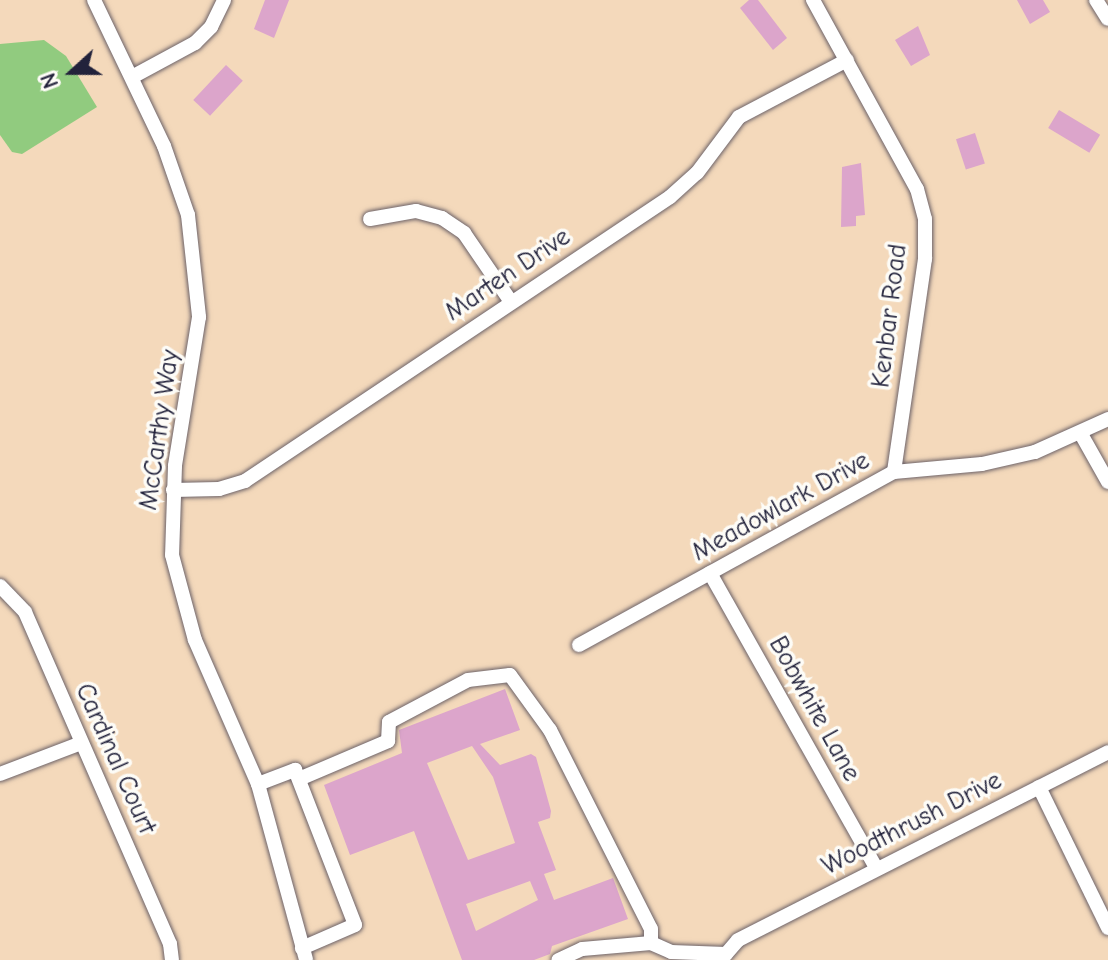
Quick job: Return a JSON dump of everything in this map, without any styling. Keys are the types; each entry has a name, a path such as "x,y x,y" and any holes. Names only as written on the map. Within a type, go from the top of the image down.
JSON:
{"street":[{"name":"McCarthy Way","path":"94,0 179,185 196,264 197,347 173,490 172,555 179,594 258,784 304,954"},
{"path":"132,77 195,43 211,27 224,0"},
{"name":"Kenbar Road","path":"813,0 917,189 925,219 925,259 894,472"},
{"path":"1096,0 1108,19"},
{"name":"Marten Drive","path":"173,490 219,489 245,481 670,197 697,173 739,117 847,60"},
{"path":"370,219 416,211 442,218 464,233 511,302"},
{"name":"Meadowlark Drive","path":"579,645 894,472 982,464 1081,434 1108,419"},
{"path":"1081,434 1108,482"},
{"name":"Bobwhite Lane","path":"710,573 876,868"},
{"name":"Cardinal Court","path":"0,586 25,612 170,944 172,960"},
{"path":"299,779 388,741 389,722 468,680 510,675 550,730 651,929 651,943 582,949 558,960"},
{"path":"0,774 81,743"},
{"name":"Woodthrush Drive","path":"651,943 671,952 726,954 738,940 1108,752"},
{"path":"258,784 295,770 355,925 304,954"},
{"path":"1039,787 1108,928"}],"green space":[{"path":"44,40 66,56 97,107 22,154 12,152 0,135 0,44"}],"building":[{"path":"265,0 289,0 274,38 254,29"},
{"path":"749,0 758,0 787,38 773,50 740,8"},
{"path":"1017,0 1043,0 1050,12 1030,24"},
{"path":"918,26 930,55 911,66 895,40"},
{"path":"226,65 243,81 210,116 193,100"},
{"path":"1059,110 1100,135 1089,153 1048,128"},
{"path":"975,133 985,163 966,170 956,139"},
{"path":"861,163 865,215 856,216 856,226 841,227 842,167"},
{"path":"505,689 520,730 480,744 500,765 531,754 536,757 551,811 550,818 538,822 556,870 544,874 554,900 613,878 628,919 552,946 550,954 534,960 462,960 414,831 350,855 324,785 402,753 399,730","holes":["472,746 493,777 515,843 468,860 427,763","530,881 538,900 476,931 466,904"]}]}
